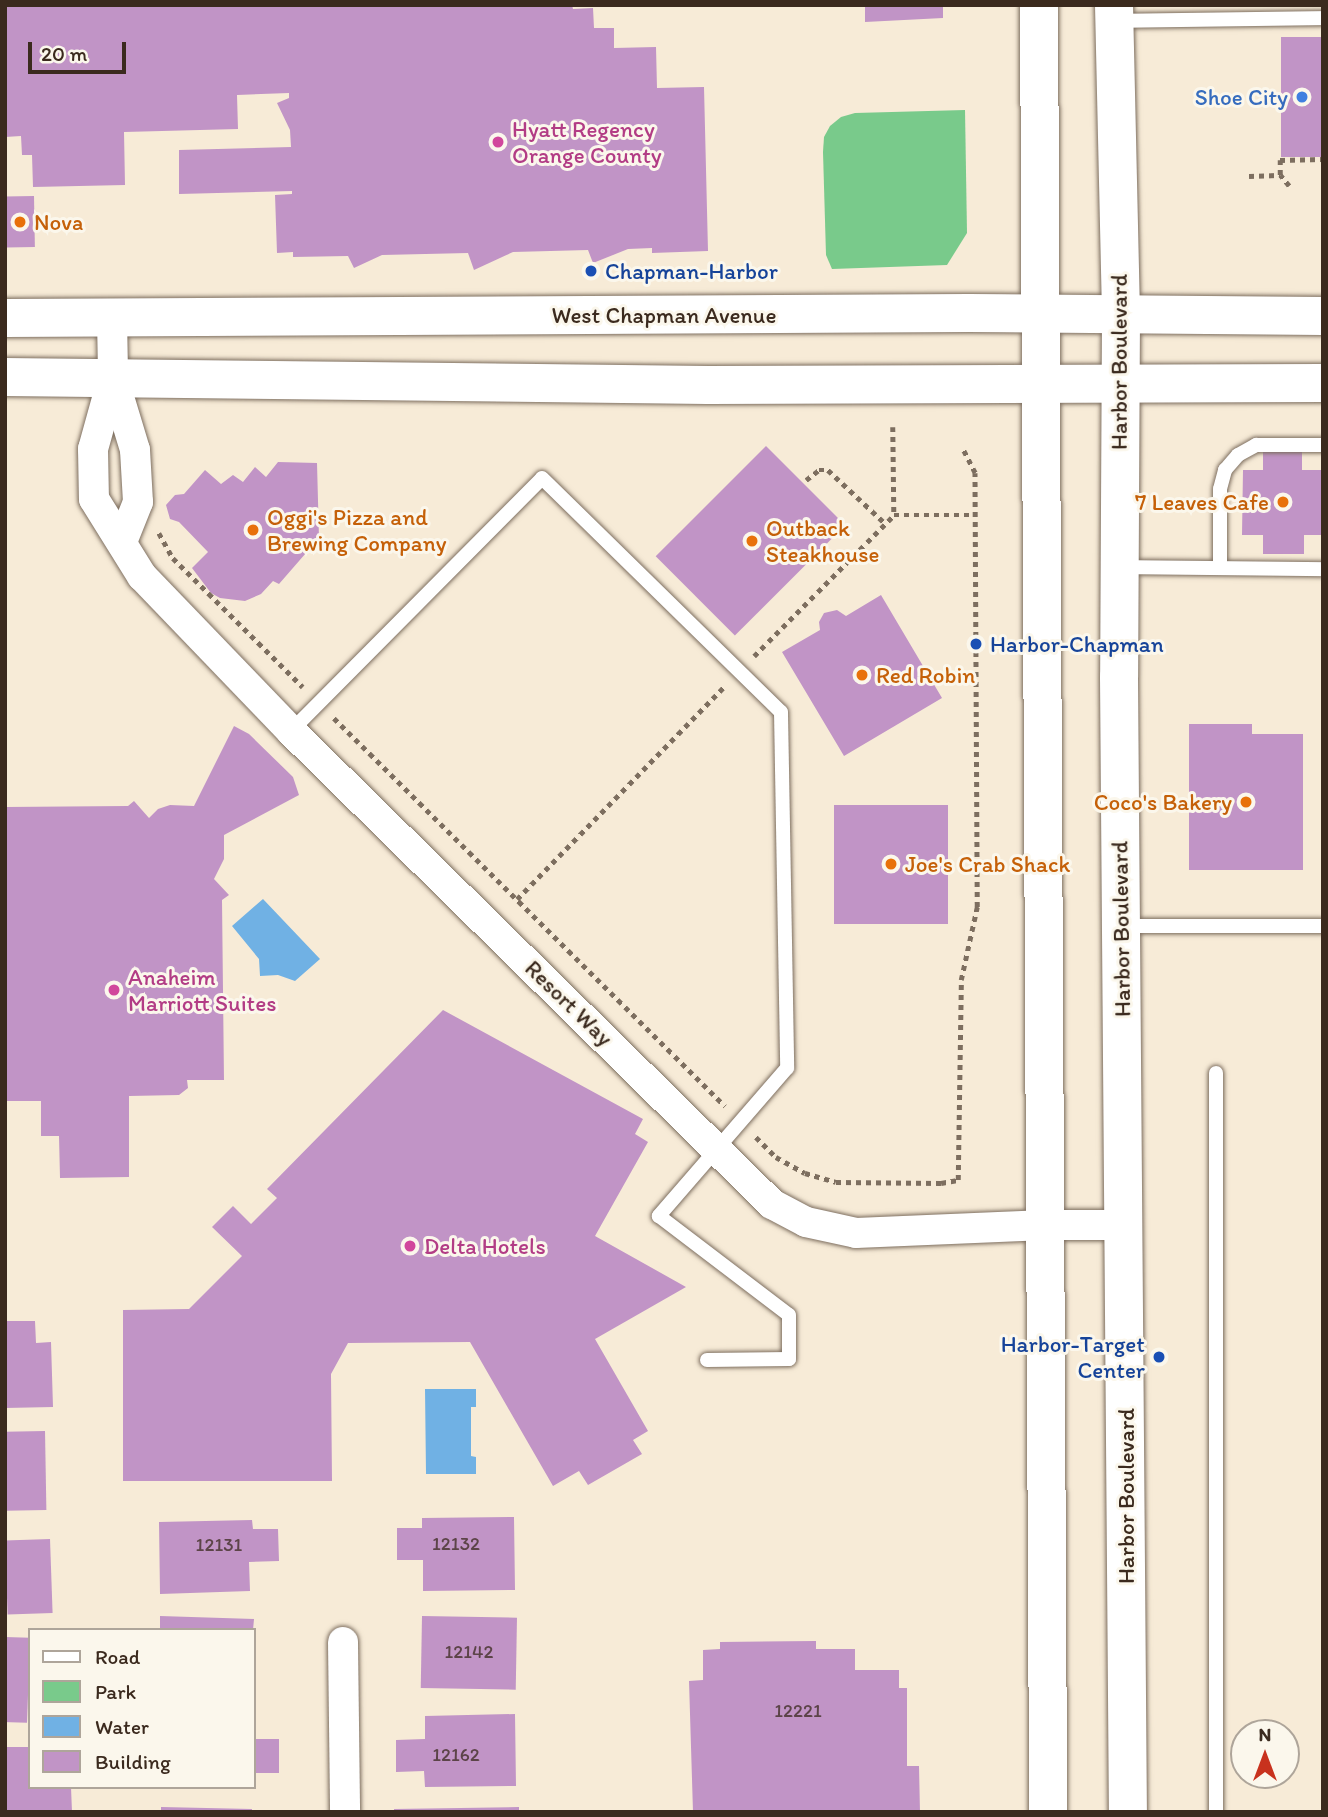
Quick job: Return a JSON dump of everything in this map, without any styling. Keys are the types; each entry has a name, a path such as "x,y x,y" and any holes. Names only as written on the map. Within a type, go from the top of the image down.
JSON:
{"main road":[{"path":"1039,5 1048,1812"},
{"name":"Harbor Boulevard","path":"1114,13 1121,316 1119,567 1128,1812"},
{"name":"West Chapman Avenue","path":"5,318 969,313 1323,316"},
{"path":"5,377 708,385 1323,383"}],"street":[{"name":"Resort Way","path":"112,317 113,377 135,450 138,502 122,542"},
{"name":"Resort Way","path":"113,377 93,449 94,499 142,576 291,731 772,1204 806,1222 856,1233 1046,1225 1124,1225"},
{"path":"343,1642 345,1812"}],"lane":[{"path":"1114,13 1323,18"},
{"path":"1220,568 1220,489 1226,470 1238,455 1256,445 1323,445"},
{"path":"291,731 542,478 781,712 788,1068 659,1216 789,1315 789,1359 708,1360"},
{"path":"1119,567 1323,569"},
{"path":"1121,926 1323,926"},
{"path":"1216,1073 1216,1812"}],"path":[{"path":"1289,186 1280,175 1280,160 1323,159"},
{"path":"1249,176 1280,175"},
{"path":"517,899 894,515 893,427"},
{"path":"157,521 164,546 173,558 776,1157 805,1173 836,1182 958,1180 961,980 977,907 975,473 962,447"},
{"path":"806,480 819,470 828,470 886,524"},
{"path":"894,515 975,515"}],"green space":[{"path":"965,110 967,233 947,265 832,269 826,255 823,152 824,137 830,126 841,117 855,113"}],"water":[{"path":"263,899 320,959 295,981 278,975 260,976 259,959 232,926"},
{"path":"425,1389 476,1389 476,1407 471,1407 471,1456 476,1457 476,1474 426,1474"}],"building":[{"name":"Hyatt Regency Orange County","path":"5,5 572,5 573,9 593,8 594,28 614,28 614,48 656,47 657,88 704,87 708,251 652,253 652,248 628,249 593,263 588,250 513,252 474,270 468,253 382,255 354,268 348,256 293,257 293,252 277,253 275,195 292,194 292,191 179,194 179,150 291,147 290,130 277,103 289,98 289,93 237,95 238,129 124,132 125,185 33,187 32,155 22,155 21,136 5,137"},
{"path":"865,5 943,5 943,18 865,22"},
{"name":"Shoe City","path":"1281,37 1323,37 1323,157 1281,157"},
{"name":"Nova","path":"34,196 35,247 6,247 5,197"},
{"name":"Outback Steakhouse","path":"766,446 845,525 735,636 656,556"},
{"name":"7 Leaves Cafe","path":"1263,451 1302,452 1302,470 1323,470 1323,535 1304,535 1304,554 1263,554 1263,535 1242,535 1243,470 1263,470"},
{"name":"Oggi's Pizza and Brewing Company","path":"278,462 317,463 319,538 279,584 273,581 261,594 245,601 220,598 211,593 192,568 208,552 179,522 170,519 166,505 175,495 184,494 205,470 221,484 233,475 243,482 255,467 266,477"},
{"name":"Red Robin","path":"881,595 942,698 844,756 782,652 820,630 819,622 824,613 837,610 846,616"},
{"name":"Coco's Bakery","path":"1189,724 1252,724 1252,734 1303,734 1303,870 1189,870"},
{"name":"Anaheim Marriott Suites","path":"234,726 249,734 293,777 299,795 224,835 224,859 214,879 229,895 222,900 224,1080 187,1080 188,1088 179,1095 129,1096 129,1177 60,1178 59,1136 41,1136 41,1101 5,1101 5,807 128,806 134,801 149,818 158,809 170,805 194,806"},
{"name":"Joe's Crab Shack","path":"834,805 948,805 948,924 834,924"},
{"name":"Delta Hotels","path":"443,1010 643,1119 635,1134 648,1142 595,1236 686,1287 595,1339 648,1431 633,1440 642,1454 588,1485 579,1471 553,1486 470,1342 348,1343 331,1374 332,1481 123,1481 123,1310 189,1309 242,1256 212,1227 233,1206 251,1224 277,1198 267,1189"},
{"path":"5,1321 35,1321 36,1343 51,1342 53,1407 5,1408"},
{"path":"45,1431 46,1510 6,1511 5,1432"},
{"path":"514,1517 515,1590 423,1591 423,1560 397,1560 397,1528 422,1528 422,1518"},
{"path":"252,1520 253,1529 278,1529 279,1561 249,1562 250,1591 160,1594 159,1522"},
{"path":"50,1539 53,1613 8,1615 5,1541"},
{"path":"160,1616 254,1619 253,1628 160,1628"},
{"path":"422,1616 517,1618 516,1690 421,1688"},
{"path":"5,1637 28,1638 27,1723 5,1722"},
{"path":"816,1641 816,1649 855,1649 855,1670 899,1670 899,1688 907,1688 907,1766 919,1766 920,1812 693,1812 689,1681 703,1680 703,1650 720,1649 720,1642"},
{"path":"515,1714 516,1786 425,1787 424,1771 396,1772 396,1740 425,1739 425,1716"},
{"path":"256,1739 279,1739 279,1773 256,1773"},
{"path":"5,1747 28,1747 28,1789 71,1789 72,1812 5,1812"},
{"path":"161,1807 252,1809 252,1812 161,1812"},
{"path":"519,1807 519,1812 394,1812 394,1809"}],"place":[{"name":"Shoe City","path":"1302,97"},
{"name":"Hyatt Regency Orange County","path":"498,142"},
{"name":"Nova","path":"20,222"},
{"name":"Chapman-Harbor","path":"591,271"},
{"name":"7 Leaves Cafe","path":"1283,502"},
{"name":"Oggi's Pizza and Brewing Company","path":"253,530"},
{"name":"Outback Steakhouse","path":"752,541"},
{"name":"Harbor-Chapman","path":"976,644"},
{"name":"Red Robin","path":"862,675"},
{"name":"Coco's Bakery","path":"1246,802"},
{"name":"Joe's Crab Shack","path":"891,864"},
{"name":"Anaheim Marriott Suites","path":"114,990"},
{"name":"Delta Hotels","path":"410,1246"},
{"name":"Harbor-Target Center","path":"1159,1357"}]}
